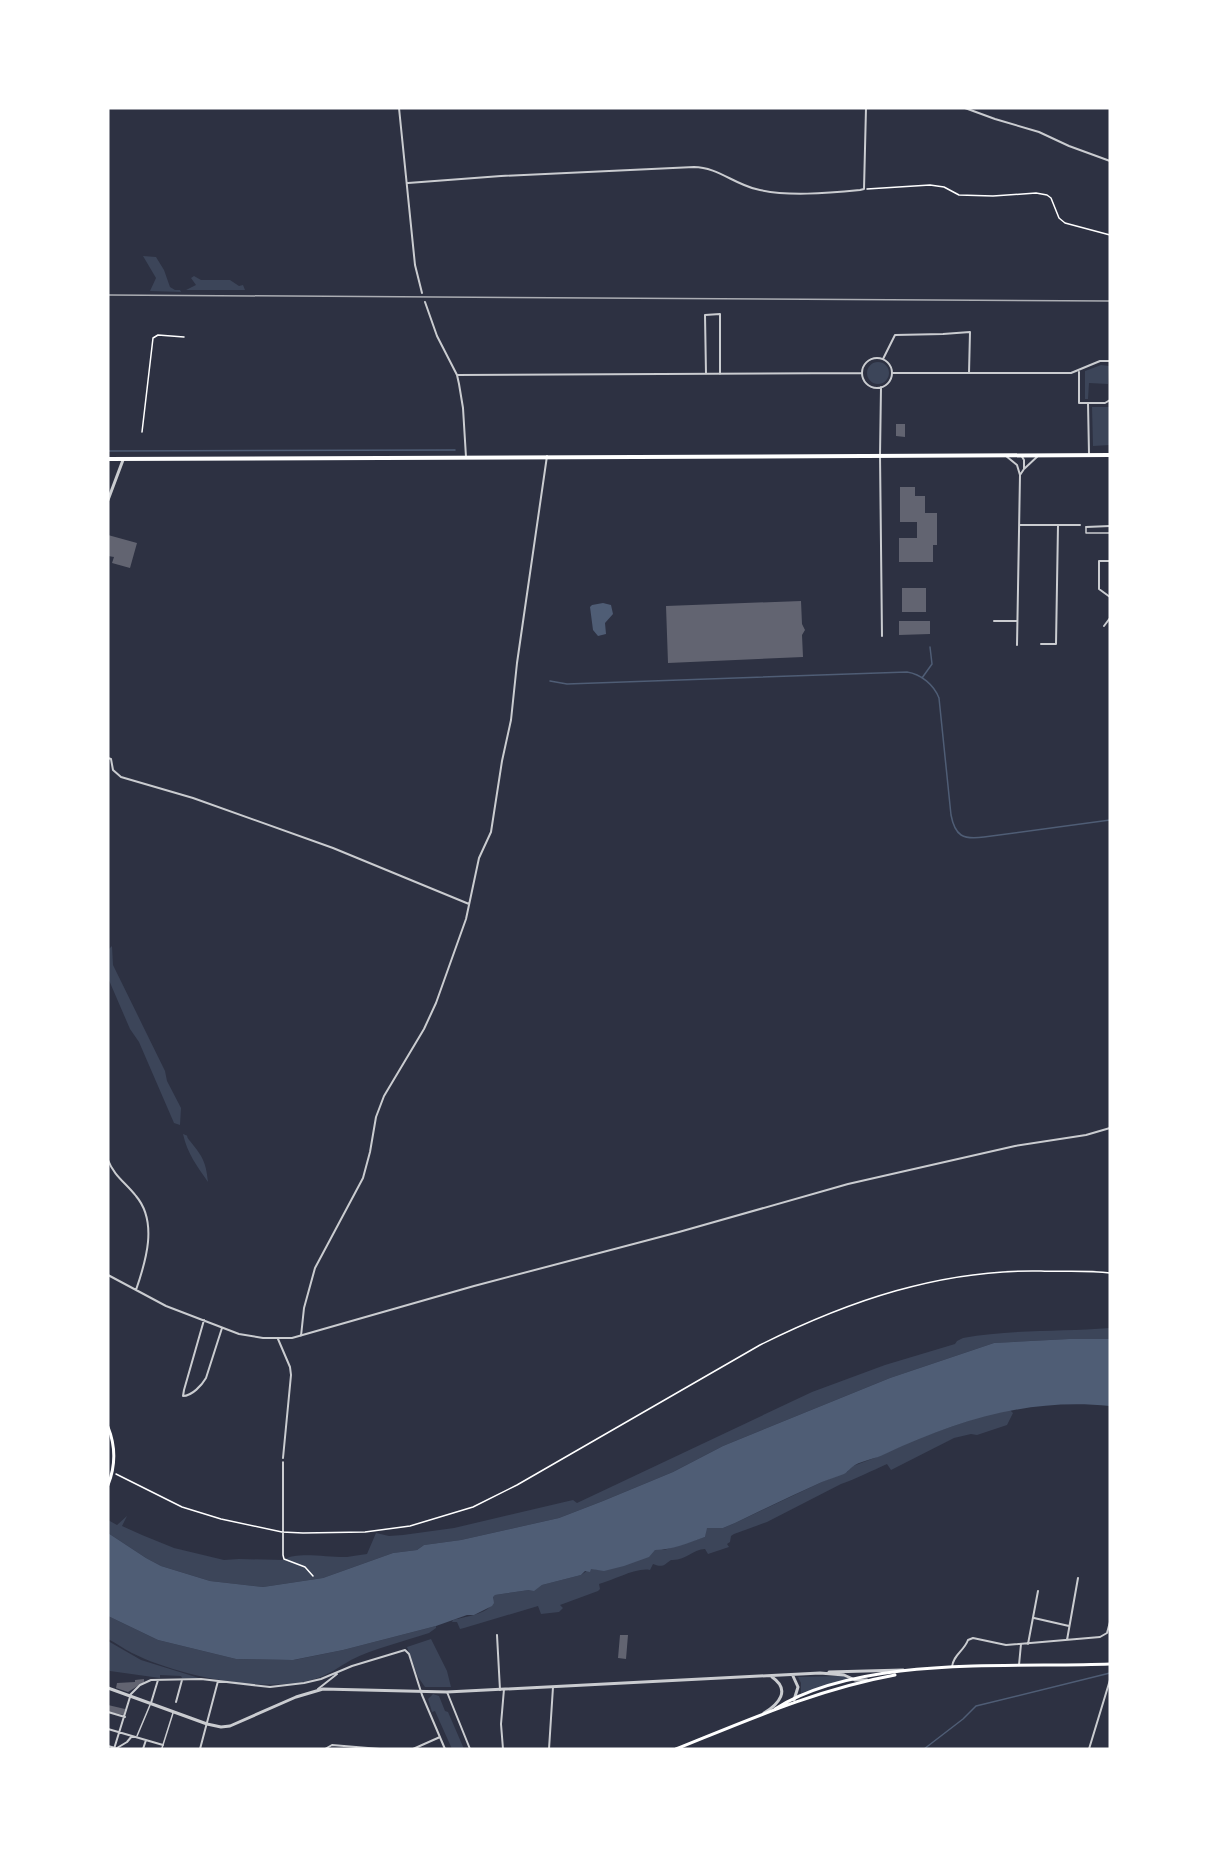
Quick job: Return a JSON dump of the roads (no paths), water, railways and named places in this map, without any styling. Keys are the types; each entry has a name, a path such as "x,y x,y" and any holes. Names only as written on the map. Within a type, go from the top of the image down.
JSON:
{"main road":[{"path":"108,459 1110,455"},
{"path":"108,1427 114,1453 108,1485"},
{"path":"676,1749 795,1698 853,1679 952,1668 1110,1664"},
{"path":"775,1708 830,1690 917,1671"}],"street":[{"path":"399,108 415,265 422,294"},
{"path":"408,183 694,167 707,168 742,185 771,192 864,189 866,108"},
{"path":"965,108 1039,132 1110,161"},
{"path":"425,302 437,336 457,375 464,408 466,457"},
{"path":"706,374 705,315 720,314 720,374"},
{"path":"883,360 895,335 970,332 969,373"},
{"path":"883,360 890,365 892,373 889,382 875,388 864,379 863,368 869,361 883,360"},
{"path":"892,373 1071,373 1100,361 1110,361"},
{"path":"1078,371 1079,403 1105,403 1110,400"},
{"path":"457,375 862,373"},
{"path":"881,387 882,636"},
{"path":"1088,402 1089,455"},
{"path":"1005,455 1017,465"},
{"path":"1017,645 1020,474 1017,460 1021,455 1024,460 1024,469"},
{"path":"1020,474 1040,455"},
{"path":"301,1336 304,1308 315,1268 363,1178 379,1109 393,1079 424,1029 436,1003 466,919 478,864 492,828 511,720 547,456"},
{"path":"108,500 123,459"},
{"path":"1019,525 1080,525"},
{"path":"1041,644 1056,644 1058,525"},
{"path":"1110,526 1086,527 1086,533 1110,533"},
{"path":"1110,561 1099,561 1099,589 1110,597"},
{"path":"1104,626 1110,618"},
{"path":"994,621 1017,621"},
{"path":"108,758 112,761 114,771 121,777 193,798 333,848 469,904"},
{"path":"108,1275 166,1306 246,1336 278,1339 301,1336 474,1286 857,1182 1015,1146 1086,1135 1110,1128"},
{"path":"108,1160 120,1181 138,1199 148,1220 149,1238 136,1290"},
{"path":"204,1320 183,1396 188,1396 207,1378 222,1328"},
{"path":"278,1339 291,1375 283,1458"},
{"path":"1067,1640 1078,1578"},
{"path":"1028,1644 1038,1591"},
{"path":"1033,1618 1069,1626"},
{"path":"952,1668 954,1657 973,1638 1006,1645 1104,1636 1110,1622"},
{"path":"497,1635 502,1689 502,1749"},
{"path":"1019,1666 1021,1644"},
{"path":"116,1749 130,1697 134,1690 146,1682 201,1679 270,1687 314,1682 352,1666 405,1650 409,1654 421,1692 445,1749"},
{"path":"318,1689 447,1692 840,1671 885,1669 917,1671"},
{"path":"109,1689 174,1710 207,1724 224,1727 318,1689 339,1672"},
{"path":"820,1673 869,1680"},
{"path":"788,1705 795,1698 798,1687 792,1675"},
{"path":"763,1713 776,1705 781,1697 780,1686 770,1676"},
{"path":"137,1737 158,1680"},
{"path":"176,1702 182,1680"},
{"path":"1089,1749 1110,1680"},
{"path":"200,1749 218,1681"},
{"path":"549,1749 553,1687"},
{"path":"447,1692 470,1749"},
{"path":"108,1729 162,1747 174,1710"},
{"path":"108,1712 125,1717"},
{"path":"116,1749 132,1736"},
{"path":"413,1749 440,1737"},
{"path":"143,1749 146,1740"},
{"path":"325,1749 327,1746 335,1745 380,1749"},
{"path":"108,1746 116,1749"}],"waterway":[{"path":"108,451 455,450"},
{"path":"922,678 932,664 930,647"},
{"path":"550,681 567,684 912,673 926,681 939,698 951,815 955,828 961,835 977,838 1110,820"},
{"path":"924,1749 976,1706 1110,1673"}],"railway":[{"path":"108,295 1110,301"}]}
